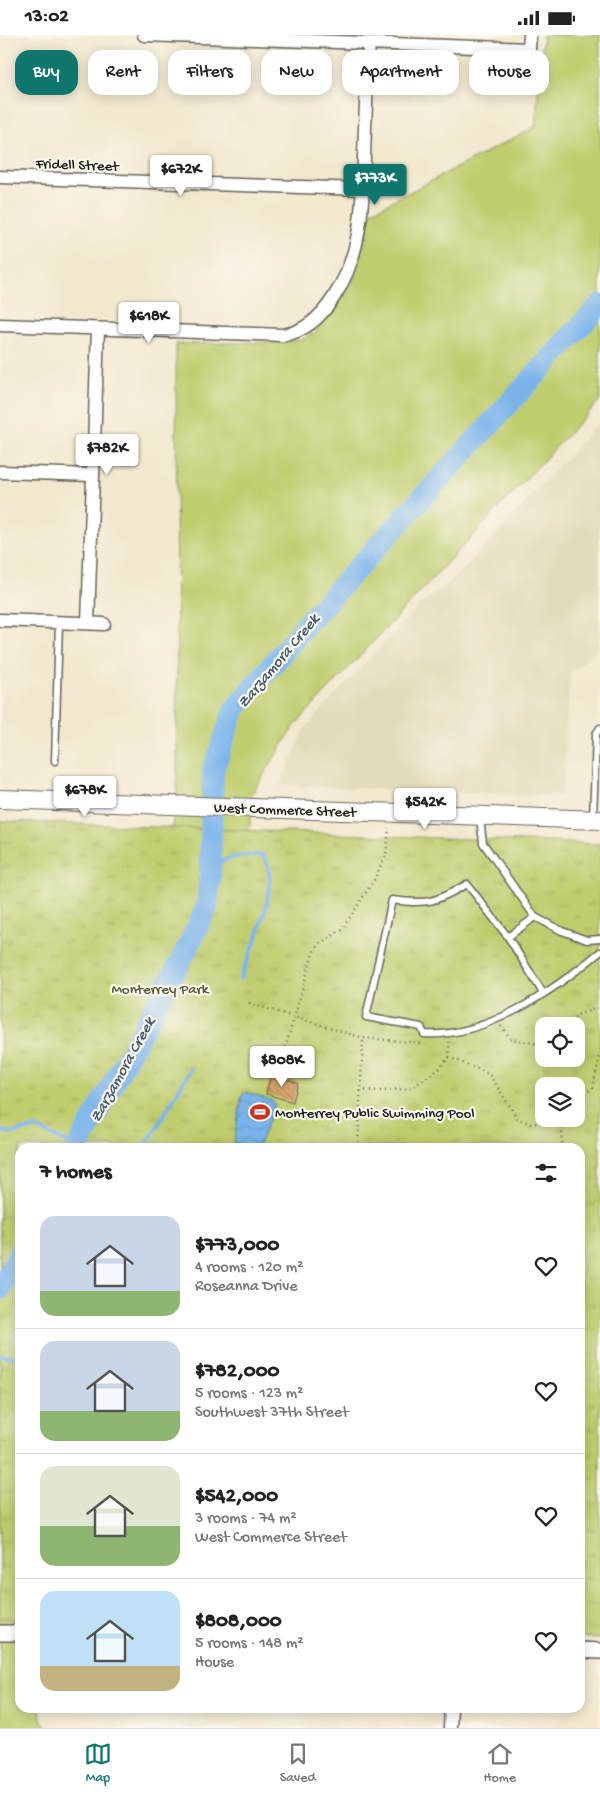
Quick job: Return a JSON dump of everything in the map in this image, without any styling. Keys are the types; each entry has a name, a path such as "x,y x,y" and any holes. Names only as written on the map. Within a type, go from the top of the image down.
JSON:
{"main road":[{"name":"West Commerce Street","path":"0,799 596,820"}],"street":[{"path":"144,35 530,49 530,35"},
{"path":"0,325 283,335 296,333 314,321 326,307 346,273 358,236 369,43"},
{"name":"Fridell Street","path":"0,177 362,189"},
{"path":"88,623 98,329"},
{"path":"0,472 93,475"},
{"path":"0,620 104,624"},
{"path":"0,1633 15,1633"},
{"path":"585,1650 600,1651"},
{"path":"450,1728 451,1713"}],"lane":[{"path":"55,761 59,622"},
{"path":"596,820 596,734 600,728"},
{"path":"480,816 482,843 535,917 562,931 587,940 600,939"},
{"path":"543,993 508,937 467,884 438,901 411,903 392,900 366,1017 421,1027 424,1034 440,1035 490,1023 543,993 573,974 600,952"},
{"path":"508,937 535,917"}],"path":[{"path":"277,1076 313,953 320,943 342,930 374,880 386,855 389,828"},
{"path":"249,1003 363,1038 394,1043 430,1043"},
{"path":"575,1017 600,1007"},
{"path":"494,1029 509,1021"},
{"path":"501,1025 511,1039 535,1043"},
{"path":"358,1143 363,1038"},
{"path":"440,1043 457,1040"},
{"path":"360,1090 383,1091 411,1088 440,1068 449,1057 449,1042"},
{"path":"585,1093 593,1088 598,1073 600,1055"},
{"path":"449,1057 489,1074 518,1119 531,1124 535,1123"},
{"path":"560,1127 562,1130 562,1143"}],"shaded area":[{"path":"600,422 600,646 570,673 562,796 280,785 305,728 417,608 462,571"}],"green space":[{"path":"543,35 600,35 600,400 295,725 251,795 246,932 24,1143 15,1143 15,1713 40,1713 41,1719 47,1728 0,1728 0,1165 172,835 177,789 176,344 281,342 301,340 315,333 349,289 357,272 371,212 535,127 538,95 549,95 549,50 542,50"},
{"name":"Monterrey Park","path":"0,821 600,844 600,1639 585,1638 585,1143 15,1143 15,1619 0,1618"}],"water":[{"path":"246,1092 273,1101 275,1105 260,1143 234,1143 242,1095"}],"building":[{"path":"271,1074 298,1083 293,1102 266,1094"}],"waterway":[{"name":"Zarzamora Creek","path":"80,1143 185,953 207,906 210,879 213,771 234,710 309,621 600,305"},
{"path":"210,869 228,859 263,855 268,867 270,882 264,917 240,979"},
{"path":"147,1143 191,1069"},
{"path":"0,1131 12,1133 36,1128 68,1143"},
{"name":"Zarzamora Creek","path":"0,1289 15,1261"},
{"path":"0,1356 15,1357"}],"place":[{"name":"Monterrey Public Swimming Pool","path":"260,1112"}]}
